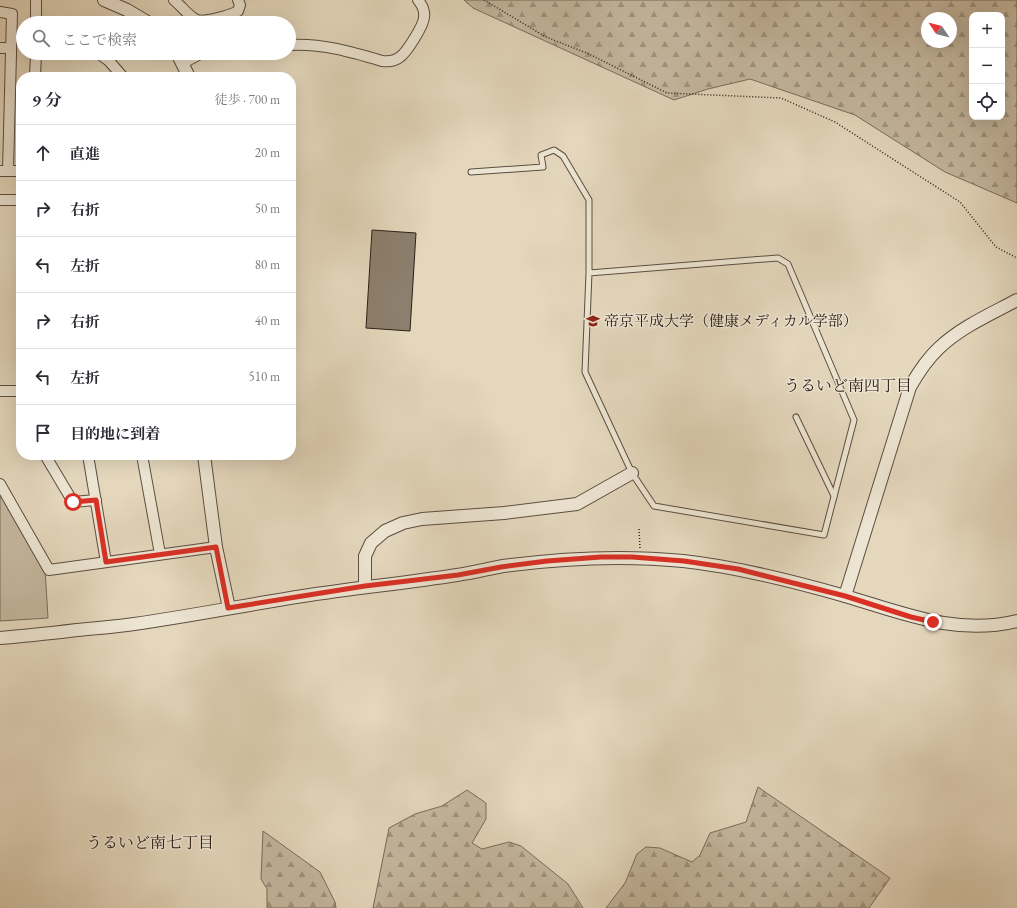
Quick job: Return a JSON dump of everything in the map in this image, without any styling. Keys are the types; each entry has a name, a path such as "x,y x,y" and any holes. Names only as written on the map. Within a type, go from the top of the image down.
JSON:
{"street":[{"path":"36,0 36,16"},
{"path":"104,0 137,16"},
{"path":"174,0 192,16"},
{"path":"223,16 238,11 240,5 238,0"},
{"path":"296,45 328,47 345,50 382,61 394,60 404,54 424,21 424,10 418,0"},
{"path":"0,12 12,14 11,48 5,96 4,171 16,171"},
{"path":"0,48 11,48"},
{"path":"35,72 36,60"},
{"path":"108,60 119,72"},
{"path":"181,60 187,72"},
{"path":"0,200 16,200"},
{"path":"845,596 907,395 913,381 926,362 939,348 954,336 1017,300"},
{"path":"0,392 16,391"},
{"path":"48,460 73,502 96,500"},
{"path":"89,460 106,562"},
{"path":"143,460 160,554"},
{"path":"205,460 216,547 228,608"},
{"path":"365,586 365,556 371,543 384,531 403,523 422,519 504,513 577,504 632,473"},
{"path":"0,484 49,570 216,547"},
{"path":"0,638 132,625 365,586 458,575 501,567 547,561 601,557 684,561 738,569 845,596 911,617 933,622 980,626 997,625 1017,621"}],"lane":[{"path":"471,172 543,168 541,155 554,150 563,156 589,200 589,273 586,372 632,473 654,506 824,535 854,420 788,264 778,258 589,273"},
{"path":"796,417 834,496"}],"path":[{"path":"484,0 546,37 589,54 667,93 781,98 835,122 960,202 996,247 1017,258"},
{"path":"640,529 640,558"}],"green space":[{"path":"464,0 1017,0 1017,203 945,172 855,115 750,79 708,89 674,100 473,8"},
{"path":"0,492 45,569 48,618 0,621"},
{"path":"758,787 890,878 869,908 606,908 625,883 637,854 646,847 660,848 692,862 700,855 710,833 746,822"},
{"path":"467,790 486,803 486,819 472,843 482,849 509,842 521,846 568,884 583,908 373,908 389,828 415,814 442,806"},
{"path":"263,831 320,872 335,902 336,908 267,908 267,889 261,879"}],"building":[{"path":"372,230 416,233 410,331 366,328"}],"place":[{"name":"帝京平成大学（健康メディカル学部）","path":"593,321"}],"district":[{"name":"うるいど南四丁目","path":"848,385"},
{"name":"うるいど南七丁目","path":"150,842"}],"route":[{"path":"73,502 96,500 106,562 216,547 228,608 365,586 458,575 501,567 547,561 601,557 632,557 684,561 738,569 845,596 911,617 933,622"}]}
